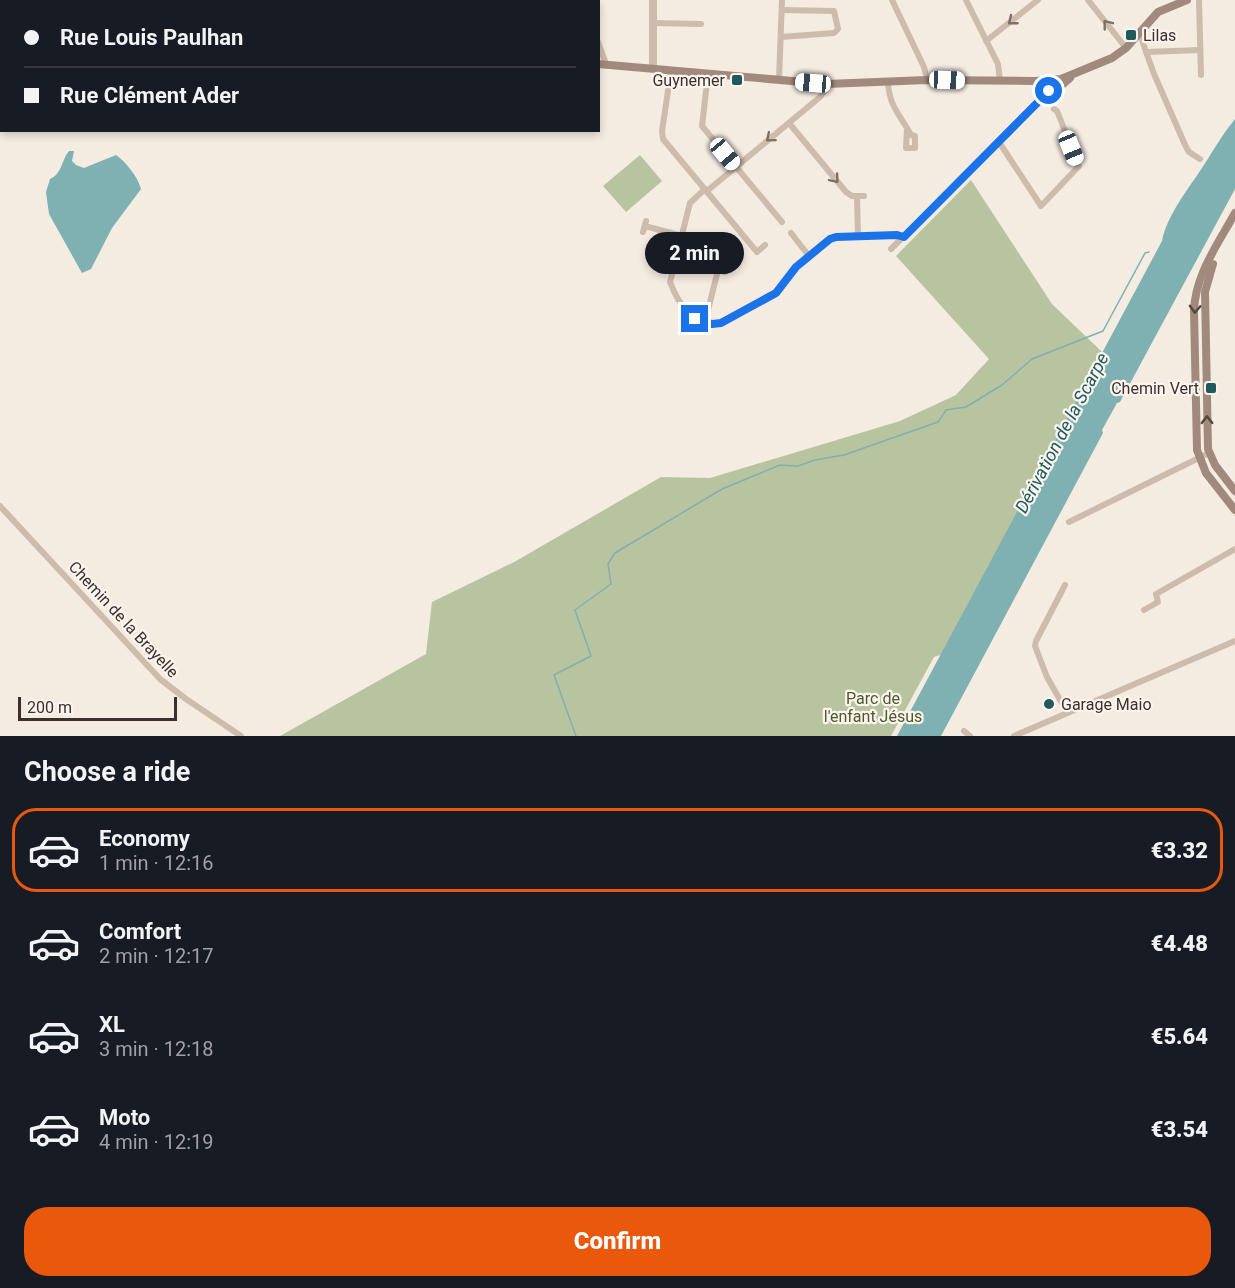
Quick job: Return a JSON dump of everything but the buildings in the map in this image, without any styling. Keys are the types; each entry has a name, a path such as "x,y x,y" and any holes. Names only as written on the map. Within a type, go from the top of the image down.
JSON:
{"main road":[{"path":"1051,84 1107,61 1126,48 1162,9 1187,0"},
{"path":"602,64 826,84 927,80 1035,81 1060,84 1059,88 1078,73"},
{"path":"1235,213 1203,274 1195,297 1196,440 1199,458 1209,477 1235,510"},
{"path":"1235,224 1211,267 1206,287 1209,453 1215,465 1235,491"}],"street":[{"path":"652,0 653,68"},
{"path":"779,80 782,0"},
{"path":"892,0 924,67 927,80"},
{"path":"966,0 999,66 1000,81"},
{"path":"986,41 1038,0"},
{"path":"1088,0 1126,48"},
{"path":"1199,0 1201,75"},
{"path":"781,37 834,33 838,29 834,11 782,10"},
{"path":"652,23 701,24"},
{"path":"1139,32 1186,147 1189,152 1200,159"},
{"path":"1146,52 1200,50"},
{"path":"671,70 662,137 757,252 765,245"},
{"path":"708,74 701,124 782,222"},
{"path":"888,82 889,98 907,128"},
{"path":"826,84 820,97 690,203 671,276 671,284 691,316 705,322 721,323 776,293 794,269 833,237 897,235 904,237"},
{"path":"891,249 999,142 1051,84"},
{"path":"999,142 1041,206 1079,166 1057,111 1054,109"},
{"path":"789,123 846,192 861,196 858,236"},
{"path":"644,226 682,236"},
{"path":"791,233 809,256"},
{"path":"705,322 722,271 711,268"},
{"path":"1069,522 1209,453"},
{"name":"Chemin de la Brayelle","path":"0,506 160,679 181,696 241,736"},
{"path":"1144,610 1158,602 1156,594 1235,549"},
{"path":"1065,585 1035,646 1047,677 1067,712"},
{"path":"1014,736 1234,643"},
{"path":"964,731 970,736"}],"green space":[{"path":"640,155 662,181 626,212 603,186"},
{"name":"Parc de l'enfant Jésus","path":"971,180 1052,304 1125,374 981,642 934,657 891,736 280,736 426,654 432,602 516,561 661,477 710,478 900,421 956,395 989,359 896,256"}],"water":[{"name":"Dérivation de la Scarpe","path":"1235,119 1235,189 1120,402 1117,403 1102,430 1103,433 941,736 897,736 1162,241 1173,213"},
{"path":"69,151 74,151 72,161 84,168 116,155 131,170 141,189 112,228 91,269 82,273 49,214 46,192 50,179 59,171"}],"waterway":[{"path":"576,736 554,675 591,656 575,610 611,584 608,564 615,553 722,489 780,465 798,466 815,460 844,455 938,422 946,410 966,407 1002,385 1032,359 1103,331 1145,253 1149,252"}],"place":[{"name":"Lilas","path":"1131,35"},
{"name":"Guynemer","path":"737,80"},
{"name":"Chemin Vert","path":"1211,388"},
{"name":"Garage Maio","path":"1049,704"}],"route":[{"path":"695,319 718,324 776,293 796,267 833,237 897,235 904,237 1049,91"}]}
